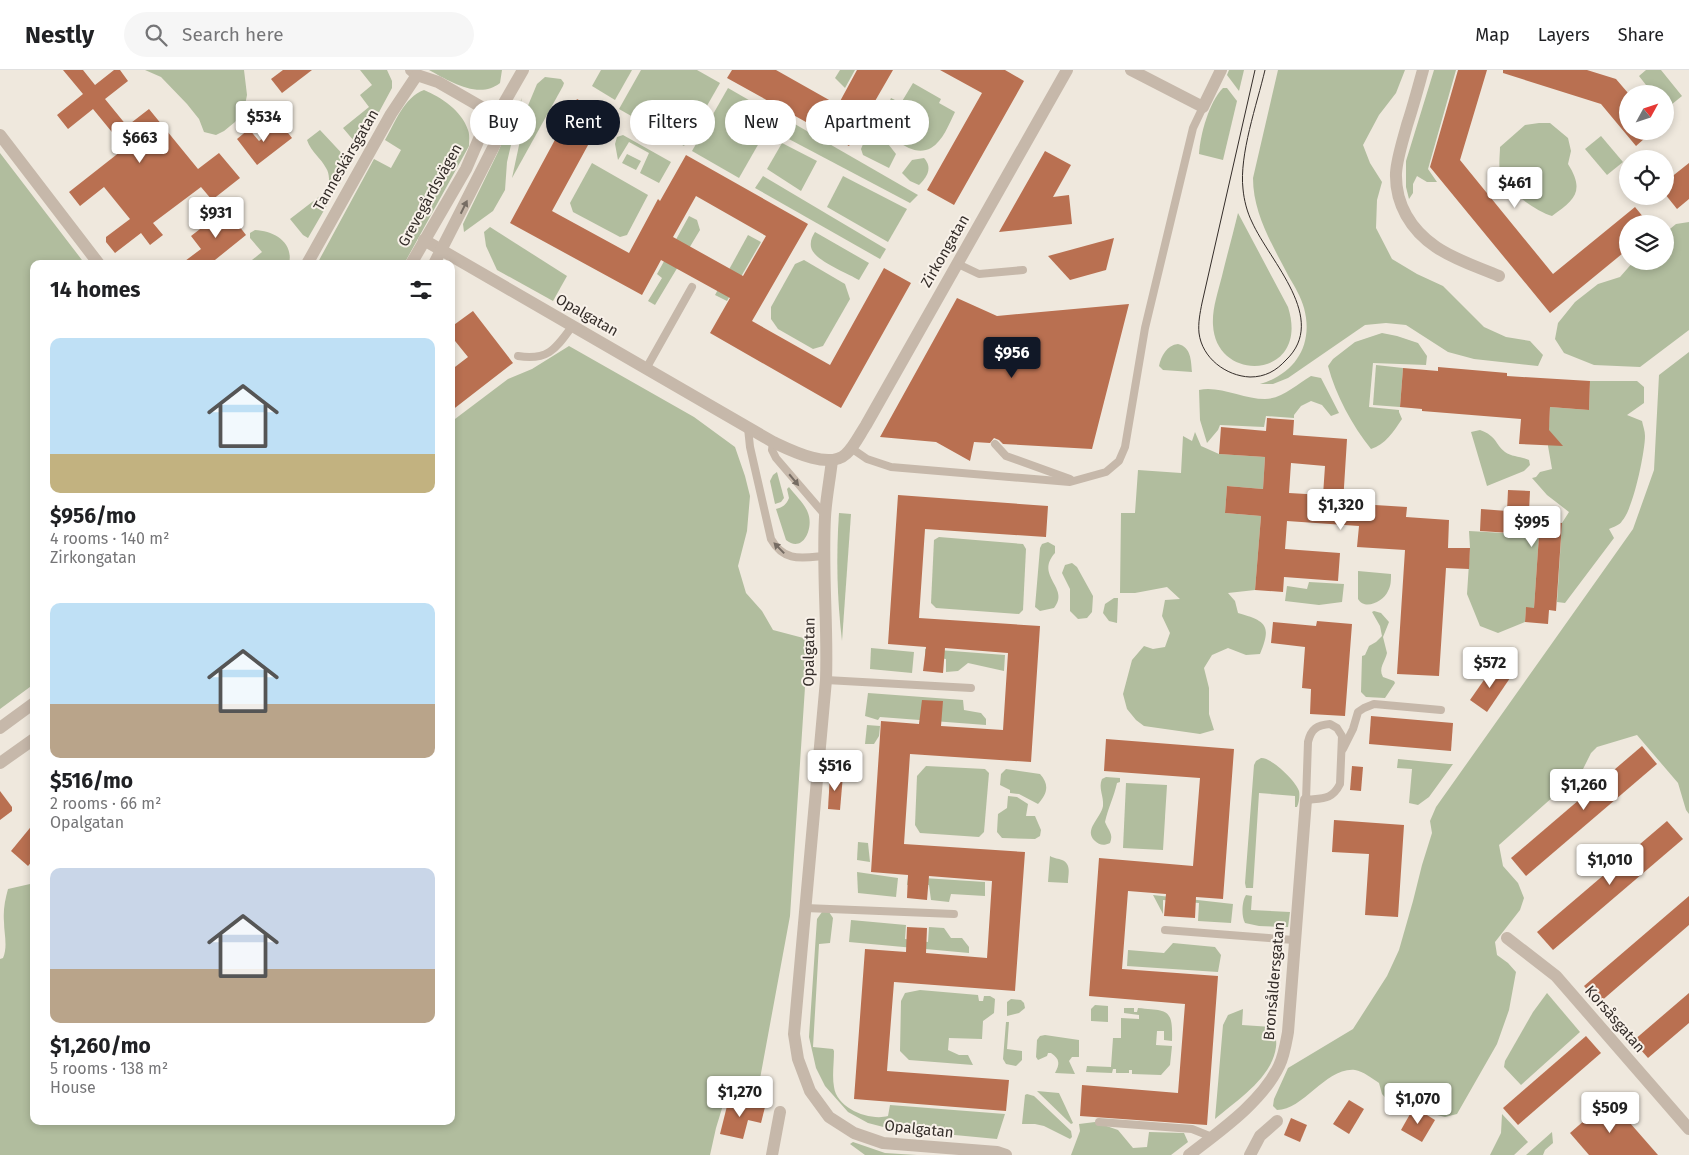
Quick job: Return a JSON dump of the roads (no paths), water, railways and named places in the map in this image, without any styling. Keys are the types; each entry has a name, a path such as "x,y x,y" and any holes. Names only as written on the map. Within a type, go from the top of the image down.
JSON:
{"street":[{"name":"Grevegårdsvägen","path":"505,100 523,70"},
{"name":"Zirkongatan","path":"851,448 958,264 1067,70"},
{"path":"1131,70 1202,107 1220,70"},
{"path":"1423,70 1396,173 1398,195 1405,215 1417,230 1436,247 1499,276"},
{"path":"414,72 438,82 470,101"},
{"name":"Tanneskärsgatan","path":"308,260 414,72"},
{"path":"0,134 96,260"},
{"name":"Grevegårdsvägen","path":"413,260 466,169 476,145"},
{"name":"Grevegårdsvägen","path":"437,260 495,145"},
{"name":"Opalgatan","path":"424,240 647,367 773,442 798,453 818,459 832,460 825,515 826,680 794,1034 798,1059 810,1091 819,1104 829,1117 854,1133 883,1143 997,1152 1006,1155"},
{"path":"832,460 841,458 851,448"},
{"path":"0,728 30,706"},
{"path":"0,763 30,742"},
{"name":"Bronsåldersgatan","path":"1188,1155 1212,1137 1258,1096 1272,1079 1280,1064 1288,1032 1306,800"},
{"name":"Korsåsgatan","path":"1508,938 1556,976 1689,1130"},
{"path":"772,1155 780,1112"},
{"path":"1250,1155 1260,1136 1277,1121"}],"lane":[{"path":"851,448 867,459 891,467 1070,482 1106,472 1119,461 1125,447 1145,328 1191,135 1202,107"},
{"path":"958,264 979,274 1023,270"},
{"path":"647,367 692,287"},
{"path":"518,356 533,358 545,355 560,342 573,325"},
{"path":"748,428 750,447 771,539 776,548 794,558 824,556"},
{"path":"773,442 772,450 776,458 825,515"},
{"path":"995,444 1006,456 1076,481"},
{"path":"826,680 971,688"},
{"path":"1341,752 1353,729 1358,712 1369,705 1441,710"},
{"name":"Bronsåldersgatan","path":"1330,724 1337,728 1342,736 1340,784 1328,798 1306,800 1310,733 1315,728 1330,724"},
{"path":"804,908 954,914"},
{"path":"1165,930 1294,940"},
{"path":"1099,1122 1192,1129 1212,1137"}],"tram line":[{"path":"1255,70 1202,303 1199,326 1201,342 1210,358 1232,373 1250,377 1265,375 1282,364 1298,344 1301,327 1299,309 1292,291 1260,238 1247,210 1243,193 1242,176 1246,145 1265,70"}]}
